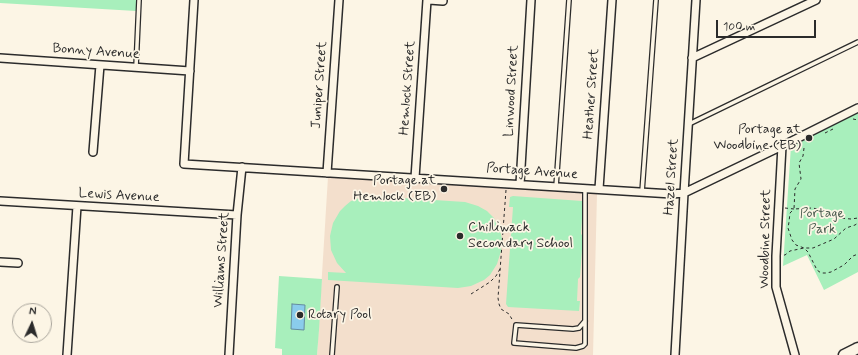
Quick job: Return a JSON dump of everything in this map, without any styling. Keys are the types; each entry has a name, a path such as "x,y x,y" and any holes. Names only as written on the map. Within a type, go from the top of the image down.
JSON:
{"main road":[{"path":"844,355 858,348"}],"street":[{"path":"190,71 194,0"},
{"name":"Juniper Street","path":"327,173 339,0"},
{"path":"428,0 443,1"},
{"name":"Hemlock Street","path":"416,178 428,0"},
{"name":"Linwood Street","path":"520,184 531,0"},
{"name":"Heather Street","path":"599,189 612,0"},
{"name":"Hazel Street","path":"675,355 696,0"},
{"path":"692,58 816,0"},
{"name":"Bonny Avenue","path":"0,58 190,71"},
{"path":"93,152 100,65"},
{"name":"Portage Avenue","path":"190,71 184,164 672,194 684,193 858,108"},
{"name":"Woodbine Street","path":"782,146 776,256 776,287 795,355"},
{"name":"Williams Street","path":"229,355 242,167"},
{"name":"Lewis Avenue","path":"0,202 238,215"},
{"path":"67,355 77,206"},
{"path":"0,262 18,263"}],"lane":[{"path":"136,67 139,0"},
{"path":"556,186 569,0"},
{"path":"642,192 656,0"},
{"path":"689,124 858,42"},
{"path":"585,188 585,322 585,344 576,348 514,343 516,325 573,329 580,328 585,322"},
{"path":"332,355 337,287"}],"path":[{"path":"853,119 858,120"},
{"path":"821,134 833,129"},
{"path":"804,143 800,145 804,148 799,164 801,179 795,189 794,209 790,213 788,228 792,240 796,245 804,248 808,252 817,270 821,273 836,270 844,265 853,256 858,254"},
{"path":"506,184 498,298 501,309 509,314 516,325"},
{"path":"779,208 812,208 839,218 858,218"},
{"path":"776,256 785,255 790,251 813,248 834,239 846,228 858,223"},
{"path":"471,294 490,282 496,276 500,268"}],"shaded area":[{"name":"Chilliwack Secondary School","path":"328,177 597,194 593,355 317,355"}],"green space":[{"path":"0,0 137,0 136,11 0,3"},
{"name":"Portage Park","path":"858,111 858,272 824,290 807,255 783,266 791,146"},
{"path":"365,196 465,202 478,206 487,211 494,218 501,234 501,251 497,264 490,275 484,280 471,286 458,288 328,280 328,272 346,273 337,263 331,250 330,236 333,223 340,211 345,206 351,201"},
{"path":"510,197 582,201 581,234 583,236 577,301 580,301 579,311 508,307 506,304 513,207 509,207"},
{"path":"279,276 322,279 317,355 282,355 282,349 275,348"}],"water":[{"path":"292,304 305,305 304,330 291,329"}],"place":[{"name":"Portage at Woodbine (EB)","path":"809,138"},
{"name":"Portage at Hemlock (EB)","path":"444,189"},
{"name":"Chilliwack Secondary School","path":"460,236"},
{"name":"Rotary Pool","path":"300,315"}]}
